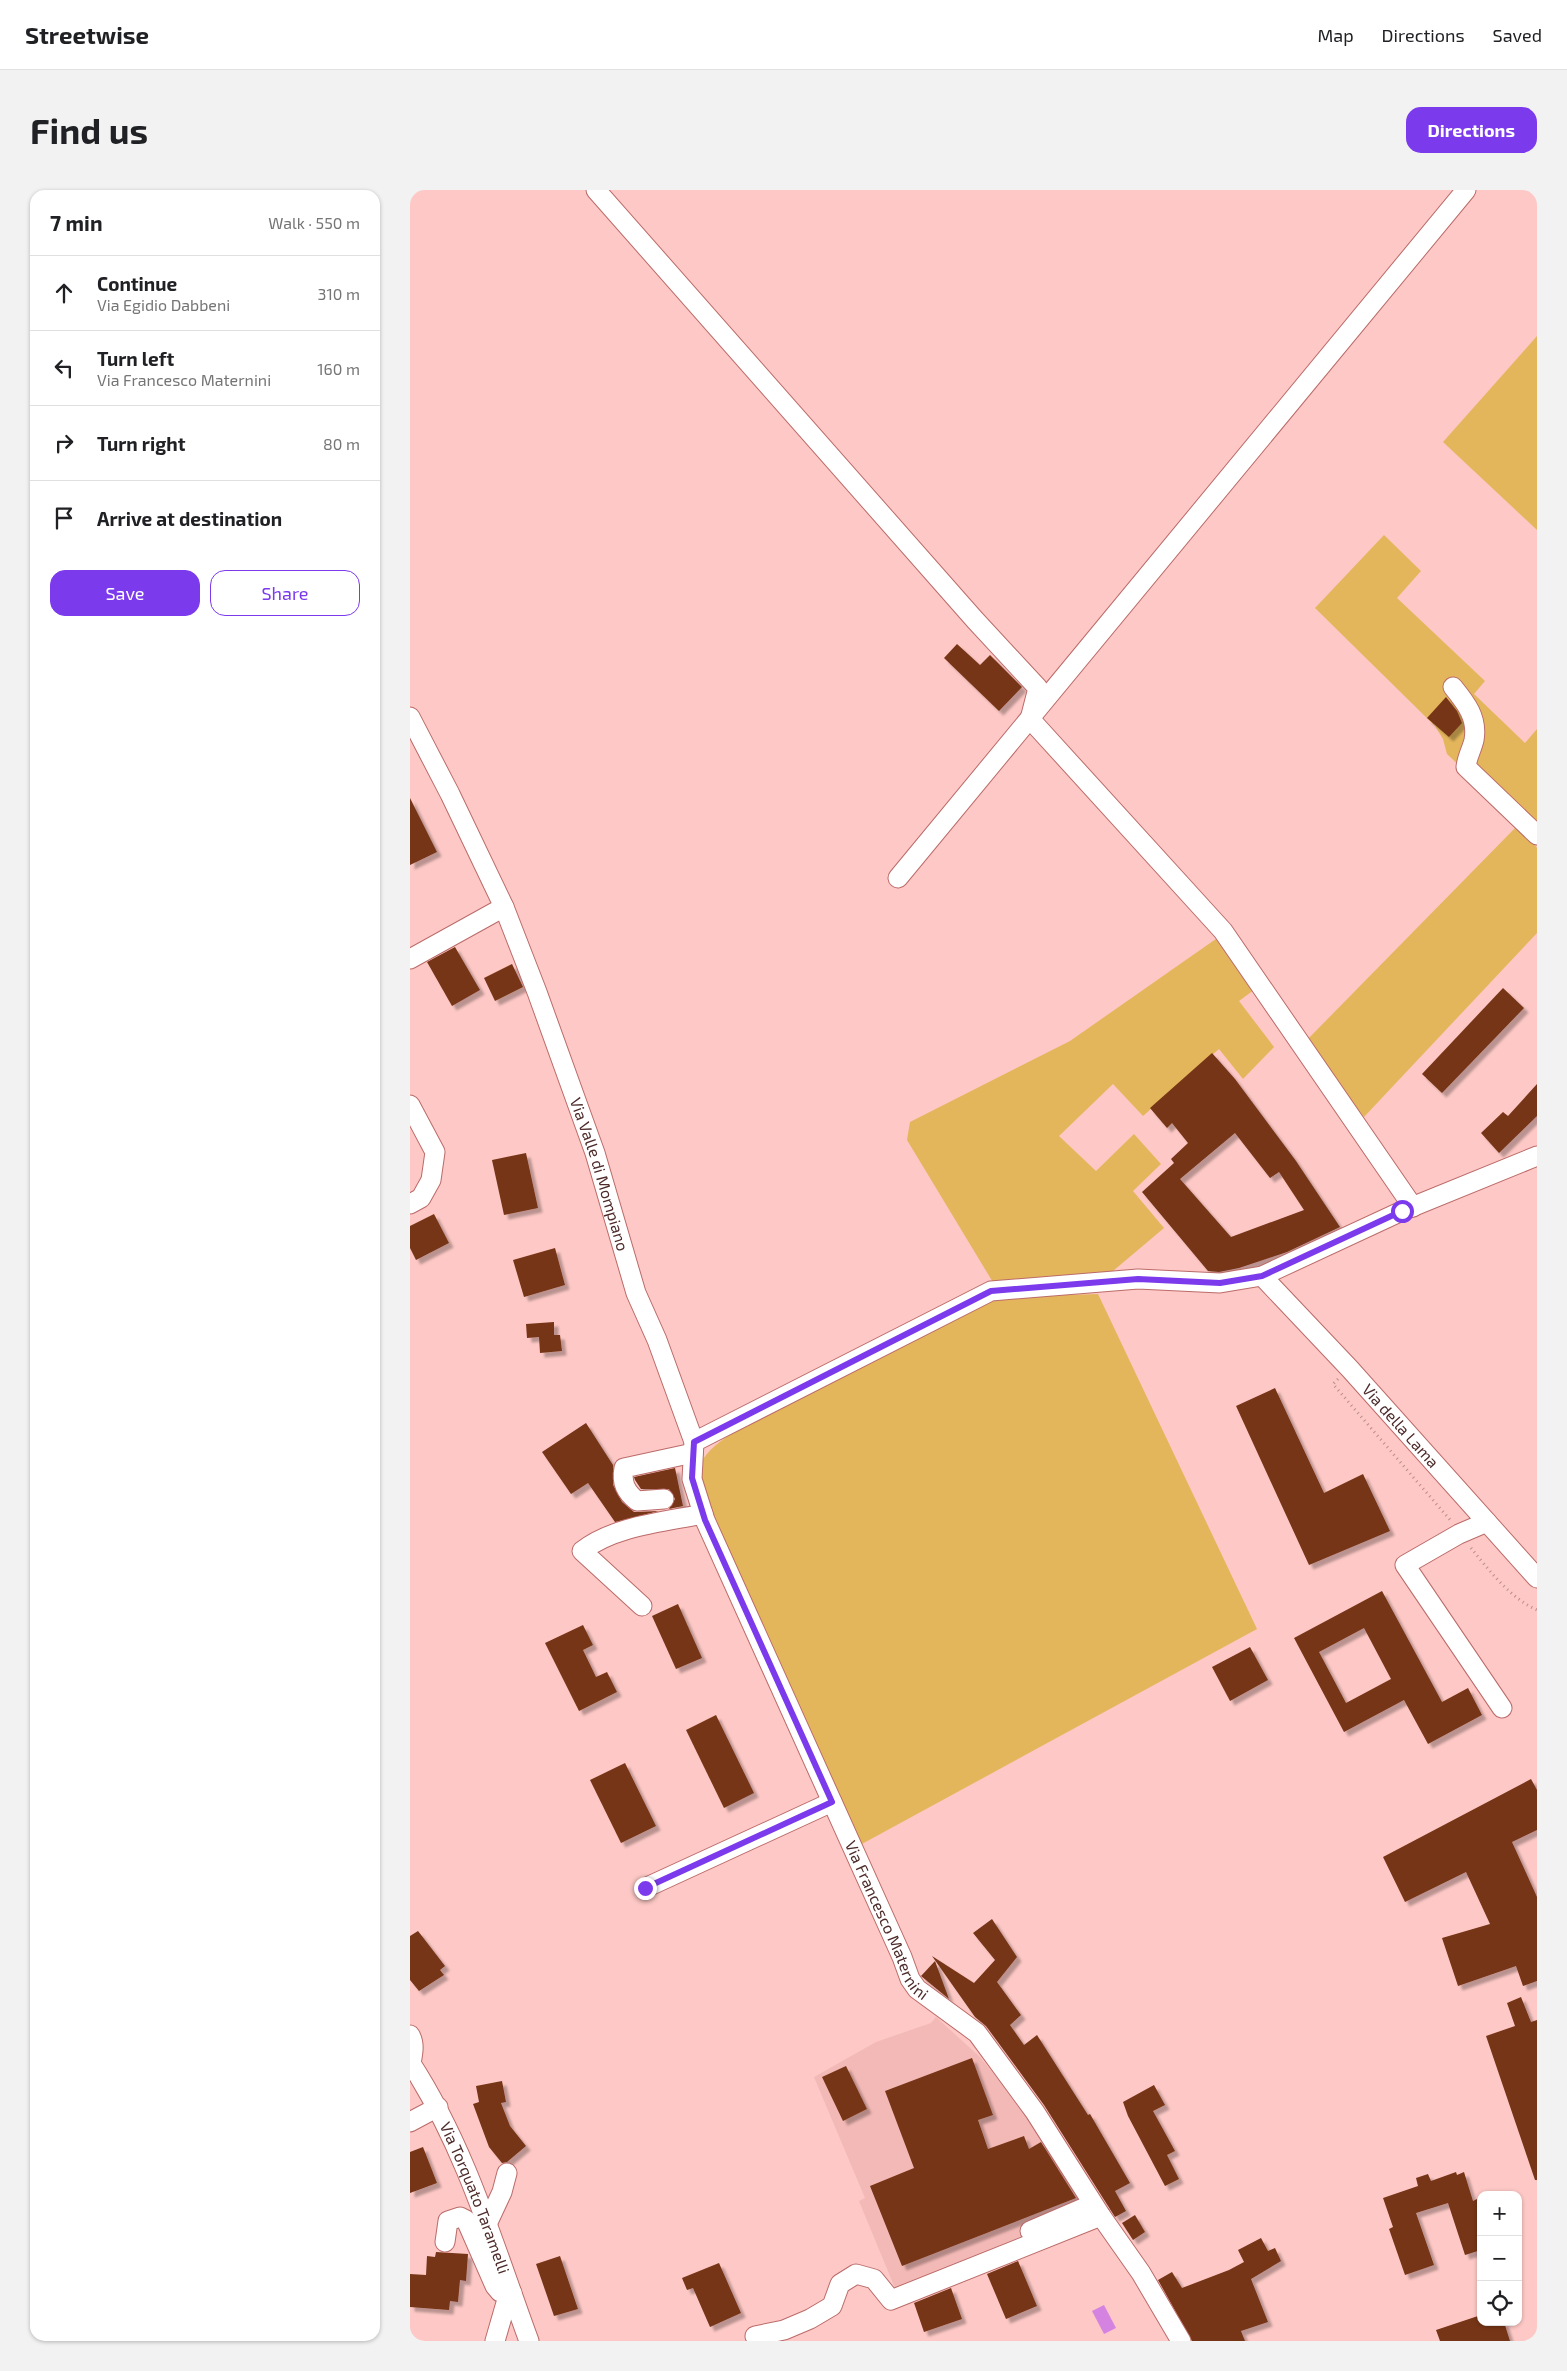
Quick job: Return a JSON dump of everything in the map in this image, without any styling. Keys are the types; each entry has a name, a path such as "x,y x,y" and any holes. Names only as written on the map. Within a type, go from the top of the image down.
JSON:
{"street":[{"path":"596,190 968,612 1038,688 1030,719"},
{"path":"898,878 1466,190"},
{"path":"1453,687 1469,709 1475,724 1474,740 1466,767 1537,836"},
{"name":"Via Valle di Mompiano","path":"410,717 450,794 504,907 537,992 595,1153 636,1293 657,1340 693,1447"},
{"path":"1030,719 1223,931 1413,1207"},
{"path":"410,959 504,907"},
{"path":"410,1104 435,1152 431,1180 421,1198 410,1204"},
{"path":"664,1498 637,1501 627,1492 623,1479 624,1468 693,1447 991,1291 1138,1279 1220,1283 1262,1276 1413,1207 1537,1156"},
{"name":"Via della Lama","path":"1262,1276 1350,1369 1537,1578"},
{"name":"Via Francesco Maternini","path":"693,1447 692,1478 703,1514 902,1957 910,1979 927,1997 977,2033 1035,2112 1097,2210 1141,2273 1181,2341"},
{"path":"642,1606 582,1551 591,1544 624,1531 703,1514"},
{"path":"1487,1522 1459,1534 1405,1565 1502,1708"},
{"path":"645,1888 832,1802"},
{"path":"410,2035 413,2041 413,2053 410,2062"},
{"name":"Via Torquato Taramelli","path":"410,2062 438,2107 488,2222 529,2341"},
{"path":"410,2122 438,2107"},
{"path":"488,2222 502,2192 507,2173"},
{"path":"906,2282 1097,2210"},
{"path":"755,2336 784,2330 810,2319 832,2306 840,2284 856,2274 874,2279 891,2300 1097,2210"},
{"path":"445,2242 448,2221 460,2217 466,2220 495,2286 500,2292 512,2293 506,2303 495,2341"}],"path":[{"path":"1350,1369 1333,1384 1442,1508 1459,1534 1509,1591 1528,1606 1537,1610"}],"shaded area":[{"path":"1537,336 1537,530 1443,442"},
{"path":"1384,535 1421,571 1397,598 1485,681 1474,694 1525,743 1537,729 1537,822 1520,823 1447,754 1443,739 1435,726 1315,608"},
{"path":"1520,823 1537,848 1537,933 1364,1117 1304,1043"},
{"path":"1223,934 1258,987 1239,1001 1274,1047 1243,1079 1219,1049 1143,1116 1113,1084 1059,1136 1096,1171 1134,1134 1161,1164 1133,1191 1164,1228 1113,1271 994,1284 907,1140 910,1122 1070,1041"},
{"path":"1098,1294 1257,1629 860,1845 702,1494 698,1479 699,1469 709,1451 727,1437 755,1420 987,1302 1034,1296"},
{"path":"936,2017 980,2057 1036,2126 1088,2213 897,2293 859,2201 865,2198 814,2077 876,2042 931,2023"},
{"path":"1104,2305 1116,2328 1104,2334 1092,2311"}],"building":[{"path":"957,644 980,665 990,655 1022,687 999,711 944,658"},
{"path":"1446,697 1457,711 1462,723 1449,737 1427,718"},
{"path":"410,798 437,852 410,865"},
{"path":"455,947 480,990 452,1006 427,962"},
{"path":"512,964 523,987 495,1001 484,978"},
{"path":"1503,988 1524,1008 1442,1093 1422,1074"},
{"path":"1212,1053 1235,1079 1296,1161 1340,1227 1287,1252 1239,1268 1219,1272 1208,1271 1142,1192 1174,1163 1171,1159 1188,1143 1172,1123 1167,1128 1150,1108","holes":["1235,1133 1270,1178 1279,1172 1304,1210 1231,1237 1180,1179"]},
{"path":"1537,1084 1537,1116 1499,1153 1481,1133 1503,1112 1508,1116"},
{"path":"526,1153 538,1208 504,1215 492,1160"},
{"path":"434,1214 449,1243 416,1260 410,1248 410,1226"},
{"path":"555,1248 565,1285 524,1297 513,1260"},
{"path":"554,1322 554,1335 560,1335 562,1351 540,1353 539,1337 527,1338 526,1324"},
{"path":"1275,1388 1324,1493 1363,1474 1390,1531 1309,1565 1236,1406"},
{"path":"586,1423 613,1465 613,1485 622,1502 634,1512 659,1511 615,1522 588,1483 571,1494 542,1452"},
{"path":"675,1468 683,1506 669,1509 675,1499 669,1489 641,1489 634,1477"},
{"path":"1382,1591 1442,1702 1468,1688 1482,1715 1428,1744 1404,1700 1344,1732 1294,1638","holes":["1364,1628 1391,1679 1346,1703 1319,1652"]},
{"path":"678,1604 702,1658 676,1669 652,1616"},
{"path":"583,1625 593,1645 583,1650 596,1677 607,1672 617,1692 579,1711 545,1643"},
{"path":"1250,1647 1268,1680 1230,1701 1212,1667"},
{"path":"716,1715 754,1793 724,1808 686,1730"},
{"path":"625,1763 656,1826 621,1843 590,1780"},
{"path":"1531,1779 1537,1790 1537,1830 1512,1842 1537,1897 1537,1981 1523,1986 1516,1966 1458,1986 1442,1938 1490,1924 1466,1872 1405,1902 1383,1857"},
{"path":"992,1919 1017,1957 997,1982 1021,2015 1010,2025 1024,2045 1037,2035 1088,2115 1090,2114 1130,2183 1115,2191 1126,2211 1115,2217 1044,2105 986,2026 975,2017 932,1956 974,1983 995,1960 973,1933"},
{"path":"418,1931 445,1966 440,1970 444,1975 419,1991 410,1980 410,1936"},
{"path":"935,1961 949,1999 921,1976"},
{"path":"1521,1997 1531,2022 1537,2020 1537,2180 1535,2180 1486,2036 1515,2026 1507,2003"},
{"path":"972,2058 993,2115 978,2120 988,2149 1024,2136 1029,2149 1041,2142 1076,2198 902,2266 870,2186 914,2168 885,2091"},
{"path":"846,2066 867,2109 843,2121 822,2077"},
{"path":"502,2081 506,2102 501,2103 510,2126 526,2146 507,2162 502,2163 489,2147 473,2104 479,2102 476,2086"},
{"path":"1154,2085 1165,2105 1153,2111 1175,2151 1167,2155 1179,2179 1165,2186 1128,2116 1123,2102"},
{"path":"423,2147 437,2183 410,2193 410,2152"},
{"path":"1456,2172 1457,2175 1464,2172 1473,2201 1477,2199 1477,2251 1465,2255 1448,2203 1416,2213 1434,2265 1405,2275 1389,2229 1393,2227 1383,2198 1418,2186 1416,2178 1428,2174 1431,2181"},
{"path":"1135,2215 1145,2232 1133,2240 1122,2223"},
{"path":"1261,2238 1268,2251 1275,2248 1281,2261 1251,2279 1268,2322 1241,2331 1245,2341 1192,2341 1158,2280 1172,2272 1182,2288 1229,2270 1244,2262 1238,2250"},
{"path":"436,2252 468,2254 466,2281 460,2280 458,2302 450,2301 449,2310 410,2307 410,2274 426,2275 427,2256 435,2257"},
{"path":"560,2256 578,2309 554,2316 536,2264"},
{"path":"1018,2261 1037,2306 1006,2319 987,2274"},
{"path":"719,2263 741,2313 710,2327 693,2288 687,2290 682,2278"},
{"path":"951,2288 962,2319 924,2332 914,2303"},
{"path":"1477,2316 1477,2326 1505,2326 1510,2341 1440,2341 1436,2330"}],"route":[{"path":"645,1888 832,1802 705,1520 692,1478 694,1442 991,1291 1138,1279 1220,1283 1262,1276 1402,1211"}]}
